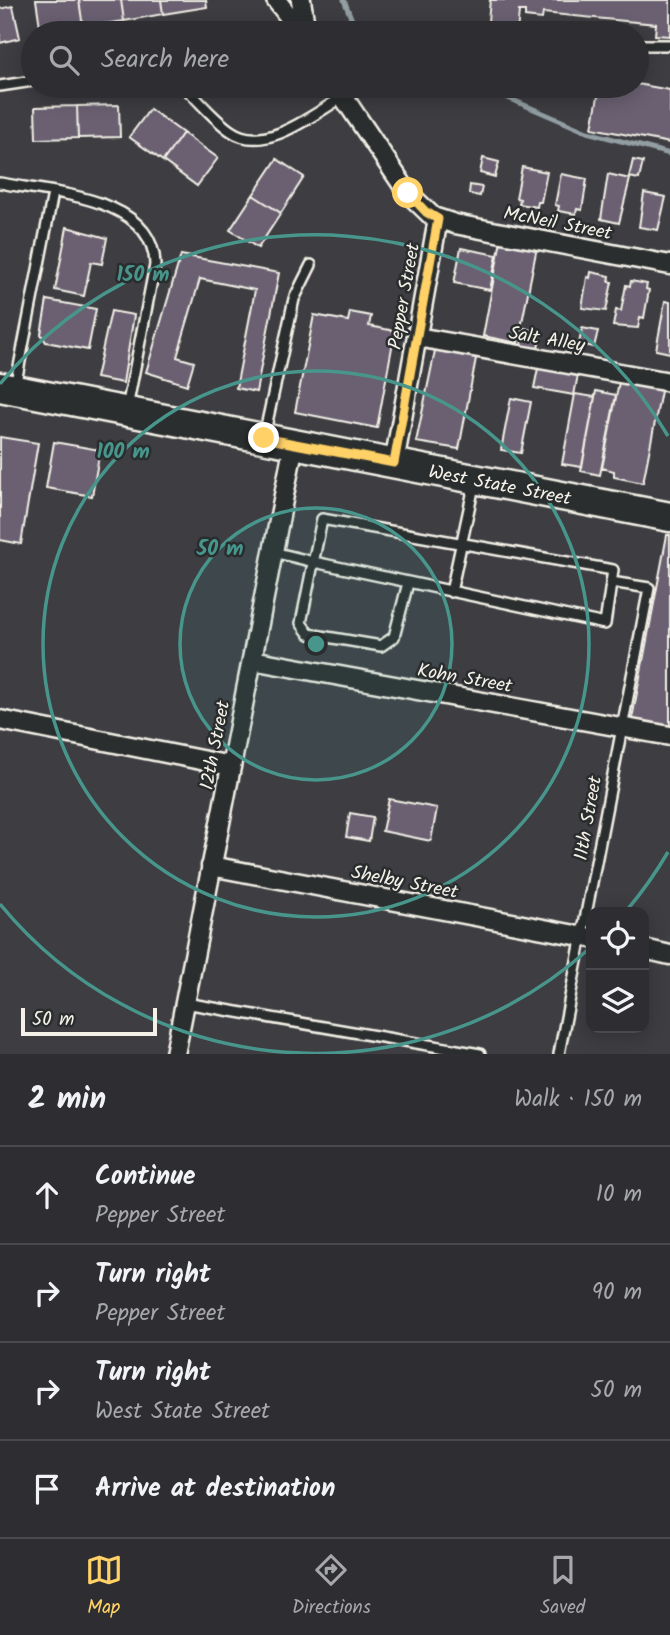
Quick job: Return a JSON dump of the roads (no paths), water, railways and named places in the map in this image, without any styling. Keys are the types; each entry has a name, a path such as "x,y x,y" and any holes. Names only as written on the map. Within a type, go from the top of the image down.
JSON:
{"main road":[{"name":"West State Street","path":"7,388 670,517"}],"street":[{"path":"276,0 294,21"},
{"path":"301,0 303,21"},
{"path":"345,98 408,193 426,212 438,219"},
{"name":"McNeil Street","path":"438,219 670,265"},
{"name":"Pepper Street","path":"394,463 438,219"},
{"name":"Salt Alley","path":"417,337 670,382"},
{"name":"12th Street","path":"175,1054 294,444"},
{"name":"Kohn Street","path":"252,660 670,736"},
{"path":"0,720 231,766"},
{"name":"Shelby Street","path":"211,866 586,938"},
{"path":"649,950 670,955"}],"lane":[{"path":"649,45 670,45"},
{"path":"0,86 21,83"},
{"path":"196,98 230,131 257,139 271,137 330,98"},
{"path":"0,183 108,205 124,213 141,227 155,248 155,265 126,411"},
{"path":"7,388 53,193"},
{"path":"264,438 294,299 312,265"},
{"path":"451,592 475,479"},
{"path":"273,552 314,562 408,583 606,624 613,570 322,519 314,562 301,623 309,634 381,646 394,637 408,583"},
{"name":"11th Street","path":"592,907 622,727 649,588 611,582"},
{"name":"11th Street","path":"559,1054 586,942"},
{"path":"185,1003 480,1054"}],"waterway":[{"path":"344,0 352,21"},
{"path":"508,98 587,132 670,154"}]}
